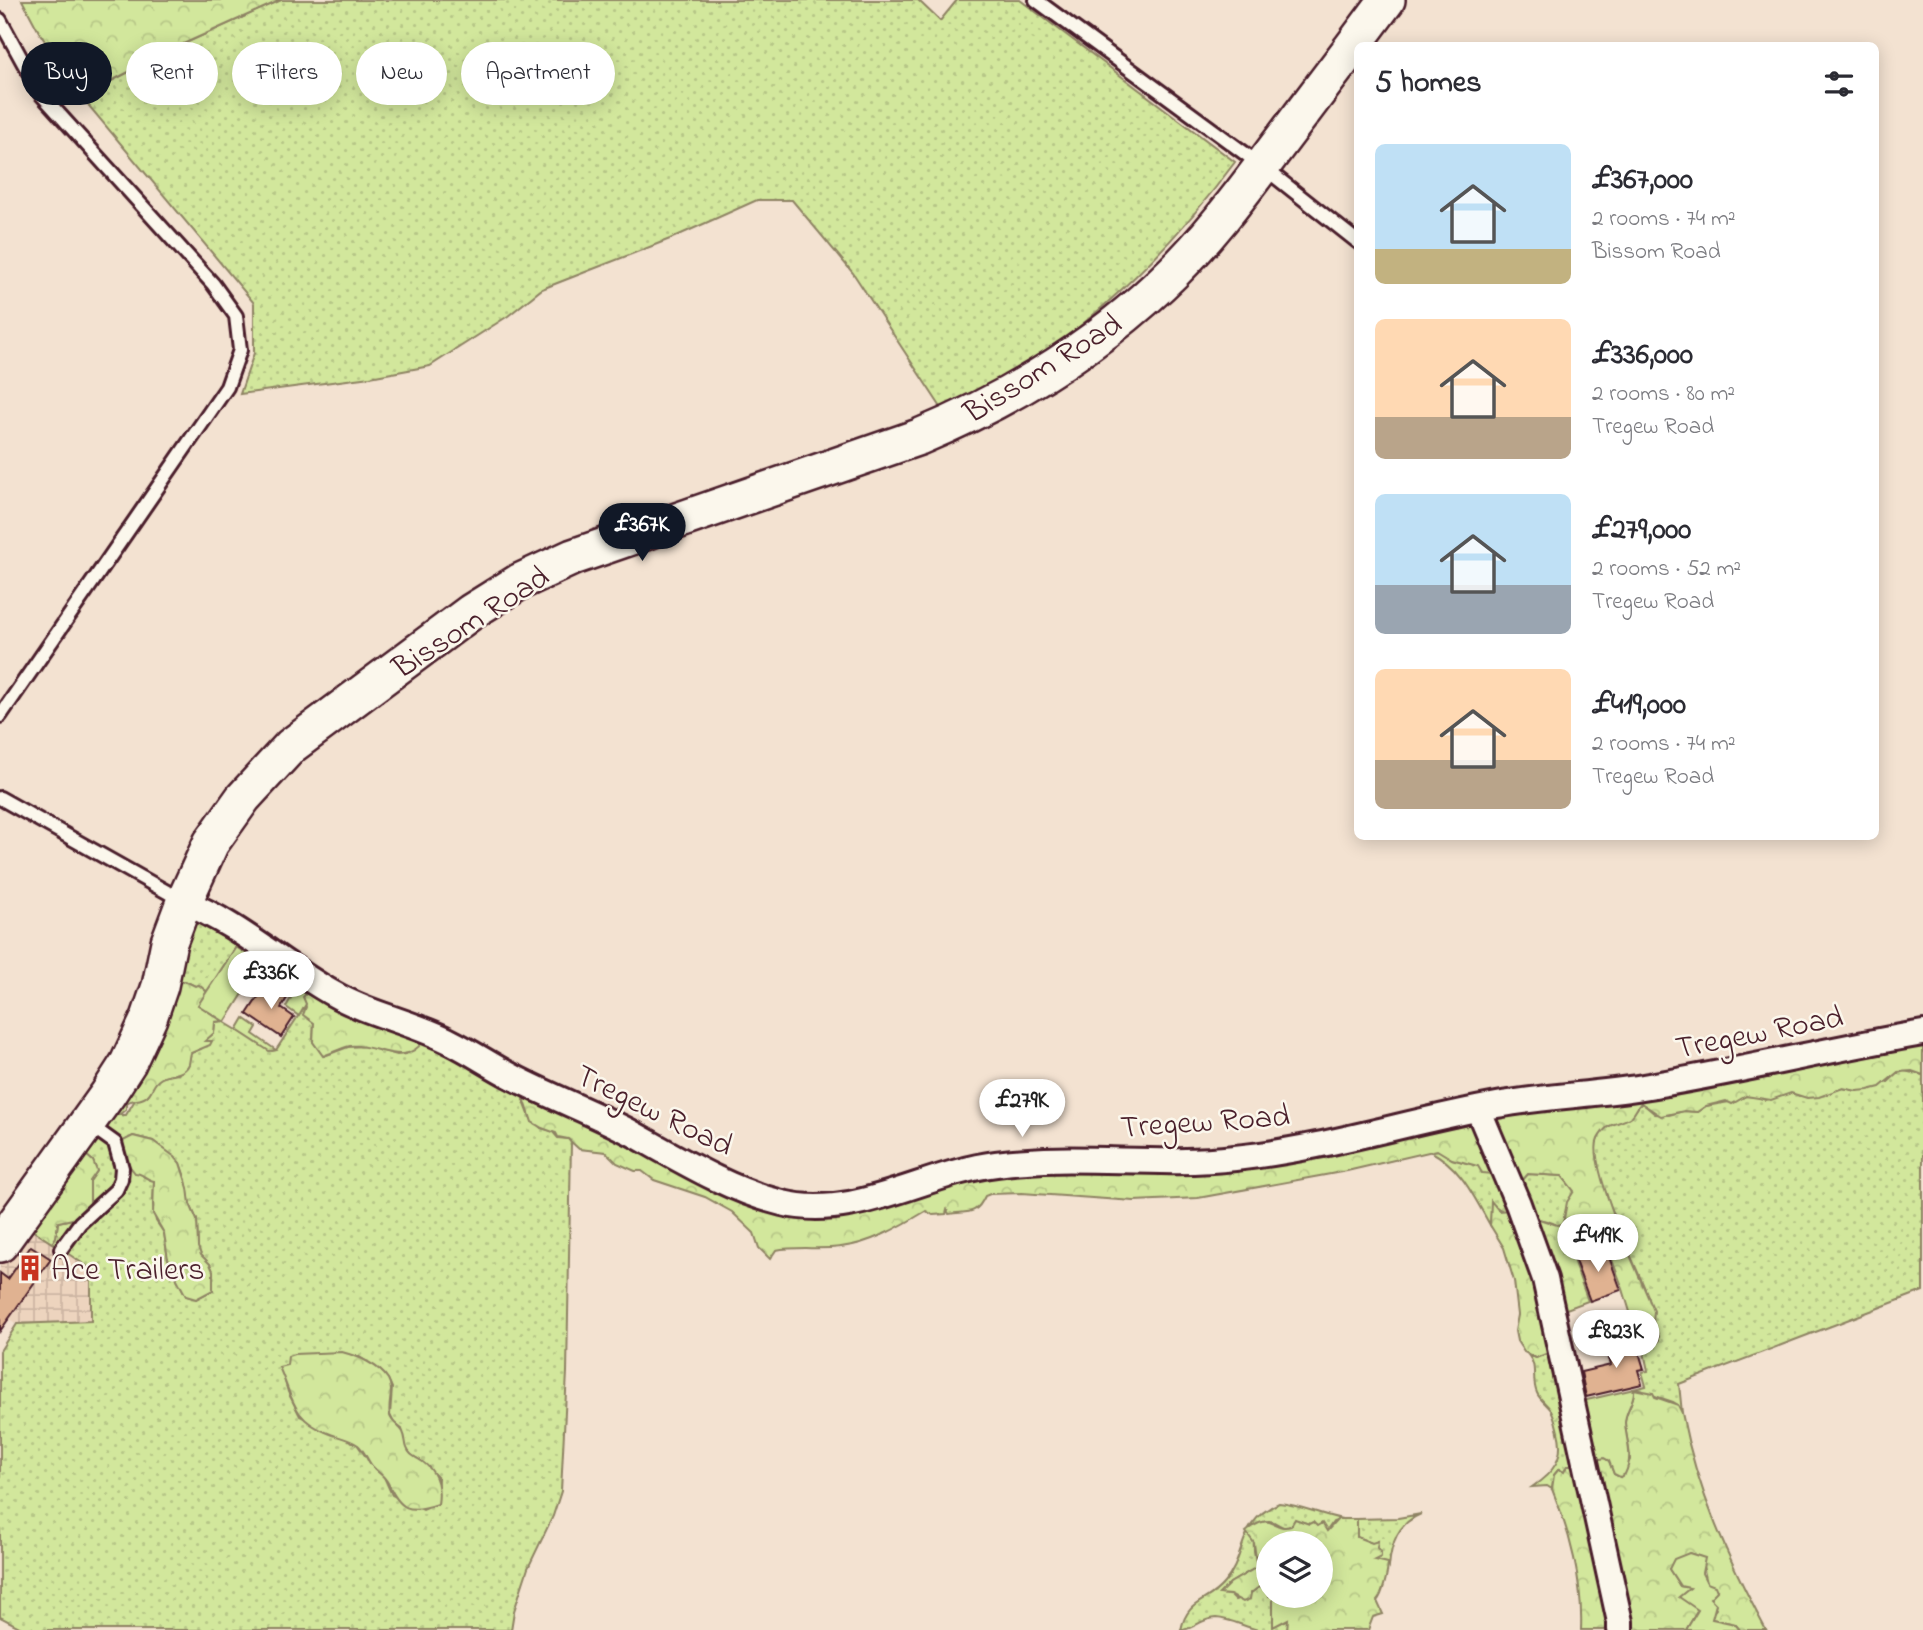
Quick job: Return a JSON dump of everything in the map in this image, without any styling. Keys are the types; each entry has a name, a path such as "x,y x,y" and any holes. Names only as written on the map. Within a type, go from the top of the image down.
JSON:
{"street":[{"name":"Bissom Road","path":"1355,42 1387,0"},
{"name":"Bissom Road","path":"0,1244 128,1063 149,1018 160,986 169,942 184,902 211,843 226,819 275,761 317,725 471,612 519,582 573,557 919,437 965,418 1047,372 1100,335 1154,290 1192,252 1262,166 1354,44"},
{"name":"Tregew Road","path":"184,902 221,918 345,1000 379,1015 425,1029 511,1076 578,1106 704,1172 760,1196 797,1206 827,1207 857,1203 950,1173 994,1164 1039,1160 1189,1161 1261,1155 1357,1137 1478,1109 1542,1098 1643,1087 1923,1033"},
{"path":"1478,1109 1518,1204 1545,1279 1622,1627"}],"lane":[{"path":"1036,0 1262,166 1354,239"},
{"path":"0,20 40,93 221,295 236,316 240,350 227,387 0,716"},
{"path":"0,798 184,902"},
{"path":"61,1249 80,1223 116,1190 121,1179 119,1154 115,1143 87,1123"}],"shaded area":[{"path":"18,1221 91,1269 91,1321 17,1324 0,1313 0,1246"}],"green space":[{"path":"22,0 281,0 188,42 126,42 126,73 112,81 112,42 45,42"},
{"path":"281,0 918,0 940,21 957,0 1020,0 1235,162 1168,243 1093,315 1027,367 944,412 853,273 792,200 757,200 670,239 542,289 508,316 430,366 370,377 240,394 254,353 254,303 88,105 112,105 112,81 126,73 126,105 218,105 218,42 188,42"},
{"path":"185,902 270,953 262,964 236,947 207,992 199,985 185,981 170,983"},
{"path":"236,947 262,964 225,1022 198,1005"},
{"path":"185,981 199,985 207,992 199,1005 222,1021 215,1022 214,1033 205,1041 212,1041 210,1045 191,1053 189,1064 184,1071 160,1079 147,1096 126,1103 126,1109 119,1115 114,1115 170,983"},
{"path":"293,985 306,994 303,997 306,1004 299,1016 286,1007 291,998 286,994"},
{"path":"307,989 423,1041 408,1053 389,1053 350,1046 323,1056 313,1042 314,1023 303,1015 306,1007 303,997"},
{"path":"306,1004 304,1015 314,1023 313,1042 324,1056 348,1047 365,1046 397,1055 406,1054 423,1041 522,1083 523,1099 530,1117 541,1128 552,1131 558,1138 568,1139 571,1143 567,1372 561,1491 553,1516 528,1568 514,1611 511,1630 25,1630 0,1617 0,1351 17,1324 91,1321 91,1269 52,1243 56,1237 58,1222 82,1217 90,1207 90,1181 97,1171 93,1161 86,1155 81,1156 114,1115 126,1115 135,1100 148,1095 162,1077 178,1074 188,1064 191,1053 201,1049 208,1042 204,1041 214,1033 215,1022 222,1021 272,1051 276,1050","holes":["133,1136 153,1141 180,1163 190,1204 197,1220 198,1248 213,1271 213,1290 196,1299 186,1296 168,1259 164,1233 156,1221 153,1205 154,1180 144,1177 124,1153 124,1141","294,1354 358,1356 388,1379 392,1388 390,1415 394,1423 402,1429 406,1448 412,1456 420,1460 438,1478 437,1504 423,1510 392,1495 384,1477 373,1467 357,1444 300,1416 284,1378"]},
{"path":"244,1018 257,1027 253,1034 276,1050 269,1051 237,1030"},
{"path":"1923,1034 1923,1075 1912,1071 1898,1072 1880,1087 1868,1090 1843,1088 1819,1097 1807,1098 1791,1093 1771,1100 1746,1096 1732,1104 1726,1101 1706,1106 1697,1112 1684,1111 1661,1116 1641,1103 1632,1116 1606,1129 1598,1139 1596,1152 1600,1172 1617,1223 1654,1311 1653,1323 1659,1341 1644,1352 1641,1348 1606,1244 1572,1257 1588,1301 1553,1314 1553,1351 1536,1358 1524,1352 1517,1341 1515,1331 1518,1315 1514,1281 1504,1248 1490,1225 1491,1201 1499,1211 1509,1210 1532,1220 1536,1218 1557,1225 1563,1224 1567,1202 1574,1191 1562,1176 1528,1174 1519,1184 1493,1174 1482,1173 1478,1166 1452,1159 1437,1150 1347,1171 1198,1198 1134,1201 1022,1193 990,1194 985,1196 975,1210 949,1214 947,1210 946,1214 933,1215 926,1211 863,1242 833,1248 776,1250 770,1259 759,1248 754,1233 732,1212 705,1197 654,1180 642,1171 635,1171 617,1163 606,1152 579,1149 568,1139 558,1137 556,1133 532,1122 523,1095 795,1206 937,1179 1185,1163"},
{"path":"1904,1071 1923,1075 1923,1291 1679,1384 1682,1413 1673,1402 1634,1389 1646,1386 1642,1372 1648,1371 1644,1352 1651,1348 1657,1331 1648,1296 1615,1218 1600,1174 1596,1144 1603,1130 1626,1119 1642,1103 1655,1114 1697,1112 1706,1106 1735,1101 1746,1096 1765,1100 1791,1092 1799,1096 1843,1088 1857,1091 1888,1082"},
{"path":"133,1136 153,1141 180,1163 190,1204 197,1220 198,1247 213,1271 213,1290 196,1299 186,1296 168,1259 164,1233 153,1214 154,1181 135,1173 125,1160 123,1141"},
{"path":"1440,1150 1452,1159 1478,1166 1519,1184 1528,1174 1562,1176 1574,1191 1563,1224 1557,1225 1507,1213 1492,1203 1490,1225 1458,1174 1430,1151"},
{"path":"86,1155 93,1161 97,1171 90,1181 90,1207 82,1217 58,1222 56,1237 52,1243 18,1221 81,1156"},
{"path":"1553,1351 1587,1469 1567,1466 1564,1473 1559,1469 1554,1475 1552,1489 1547,1486 1532,1487 1556,1464 1560,1441 1551,1410 1537,1393 1529,1356 1536,1358"},
{"path":"342,1352 368,1362 388,1379 391,1388 389,1407 392,1421 403,1432 409,1452 424,1463 436,1478 438,1504 413,1509 401,1504 358,1445 316,1427 300,1414 279,1367 287,1365 288,1356 294,1354"},
{"path":"1634,1389 1653,1393 1655,1397 1678,1405 1705,1498 1739,1578 1766,1630 1740,1630 1735,1624 1712,1619 1716,1609 1710,1598 1717,1590 1707,1583 1701,1557 1689,1553 1669,1569 1680,1586 1691,1588 1694,1606 1698,1610 1686,1630 1581,1630 1577,1576 1570,1540 1552,1489 1554,1475 1559,1469 1564,1472 1567,1466 1604,1458 1609,1461 1614,1474 1620,1477 1630,1460 1625,1421"},
{"path":"1634,1389 1625,1423 1629,1461 1625,1474 1620,1477 1614,1474 1609,1461 1604,1458 1593,1461 1574,1403"},
{"path":"1279,1503 1342,1519 1333,1522 1327,1531 1295,1520 1287,1527 1268,1521 1253,1526 1256,1568 1230,1583 1220,1594 1230,1595 1235,1600 1256,1589 1256,1608 1273,1608 1273,1626 1289,1619 1287,1630 1259,1630 1216,1618 1181,1630 1193,1607 1224,1583 1237,1562 1249,1530 1265,1511"},
{"path":"1421,1514 1401,1528 1392,1550 1389,1567 1387,1563 1374,1560 1377,1548 1372,1543 1357,1537 1357,1519 1398,1518"},
{"path":"1295,1519 1309,1524 1313,1522 1317,1526 1322,1523 1327,1531 1256,1531 1256,1559 1254,1543 1246,1532 1261,1522 1291,1526"},
{"path":"1338,1519 1357,1519 1357,1537 1372,1543 1378,1541 1377,1548 1381,1557 1375,1560 1388,1563 1383,1588 1377,1601 1383,1614 1373,1617 1368,1630 1287,1630 1288,1619 1273,1627 1273,1608 1333,1608 1333,1531 1327,1531"},
{"path":"1689,1553 1705,1558 1702,1573 1707,1583 1715,1586 1717,1591 1710,1598 1716,1604 1712,1619 1735,1624 1740,1630 1686,1630 1698,1610 1679,1597 1690,1588 1680,1586 1669,1569 1674,1559"},
{"path":"1256,1568 1256,1589 1251,1593 1250,1599 1243,1602 1230,1595 1219,1594 1230,1583"}],"building":[{"path":"266,985 287,998 281,1008 294,1017 281,1037 247,1014"},
{"path":"31,1246 51,1259 0,1331 0,1273 8,1279"},
{"path":"1605,1246 1621,1290 1590,1301 1574,1258"},
{"path":"1633,1332 1644,1369 1638,1370 1642,1384 1586,1397 1581,1372 1611,1365 1609,1359 1621,1356 1616,1336"}],"place":[{"name":"Ace Trailers","path":"30,1268"}]}
